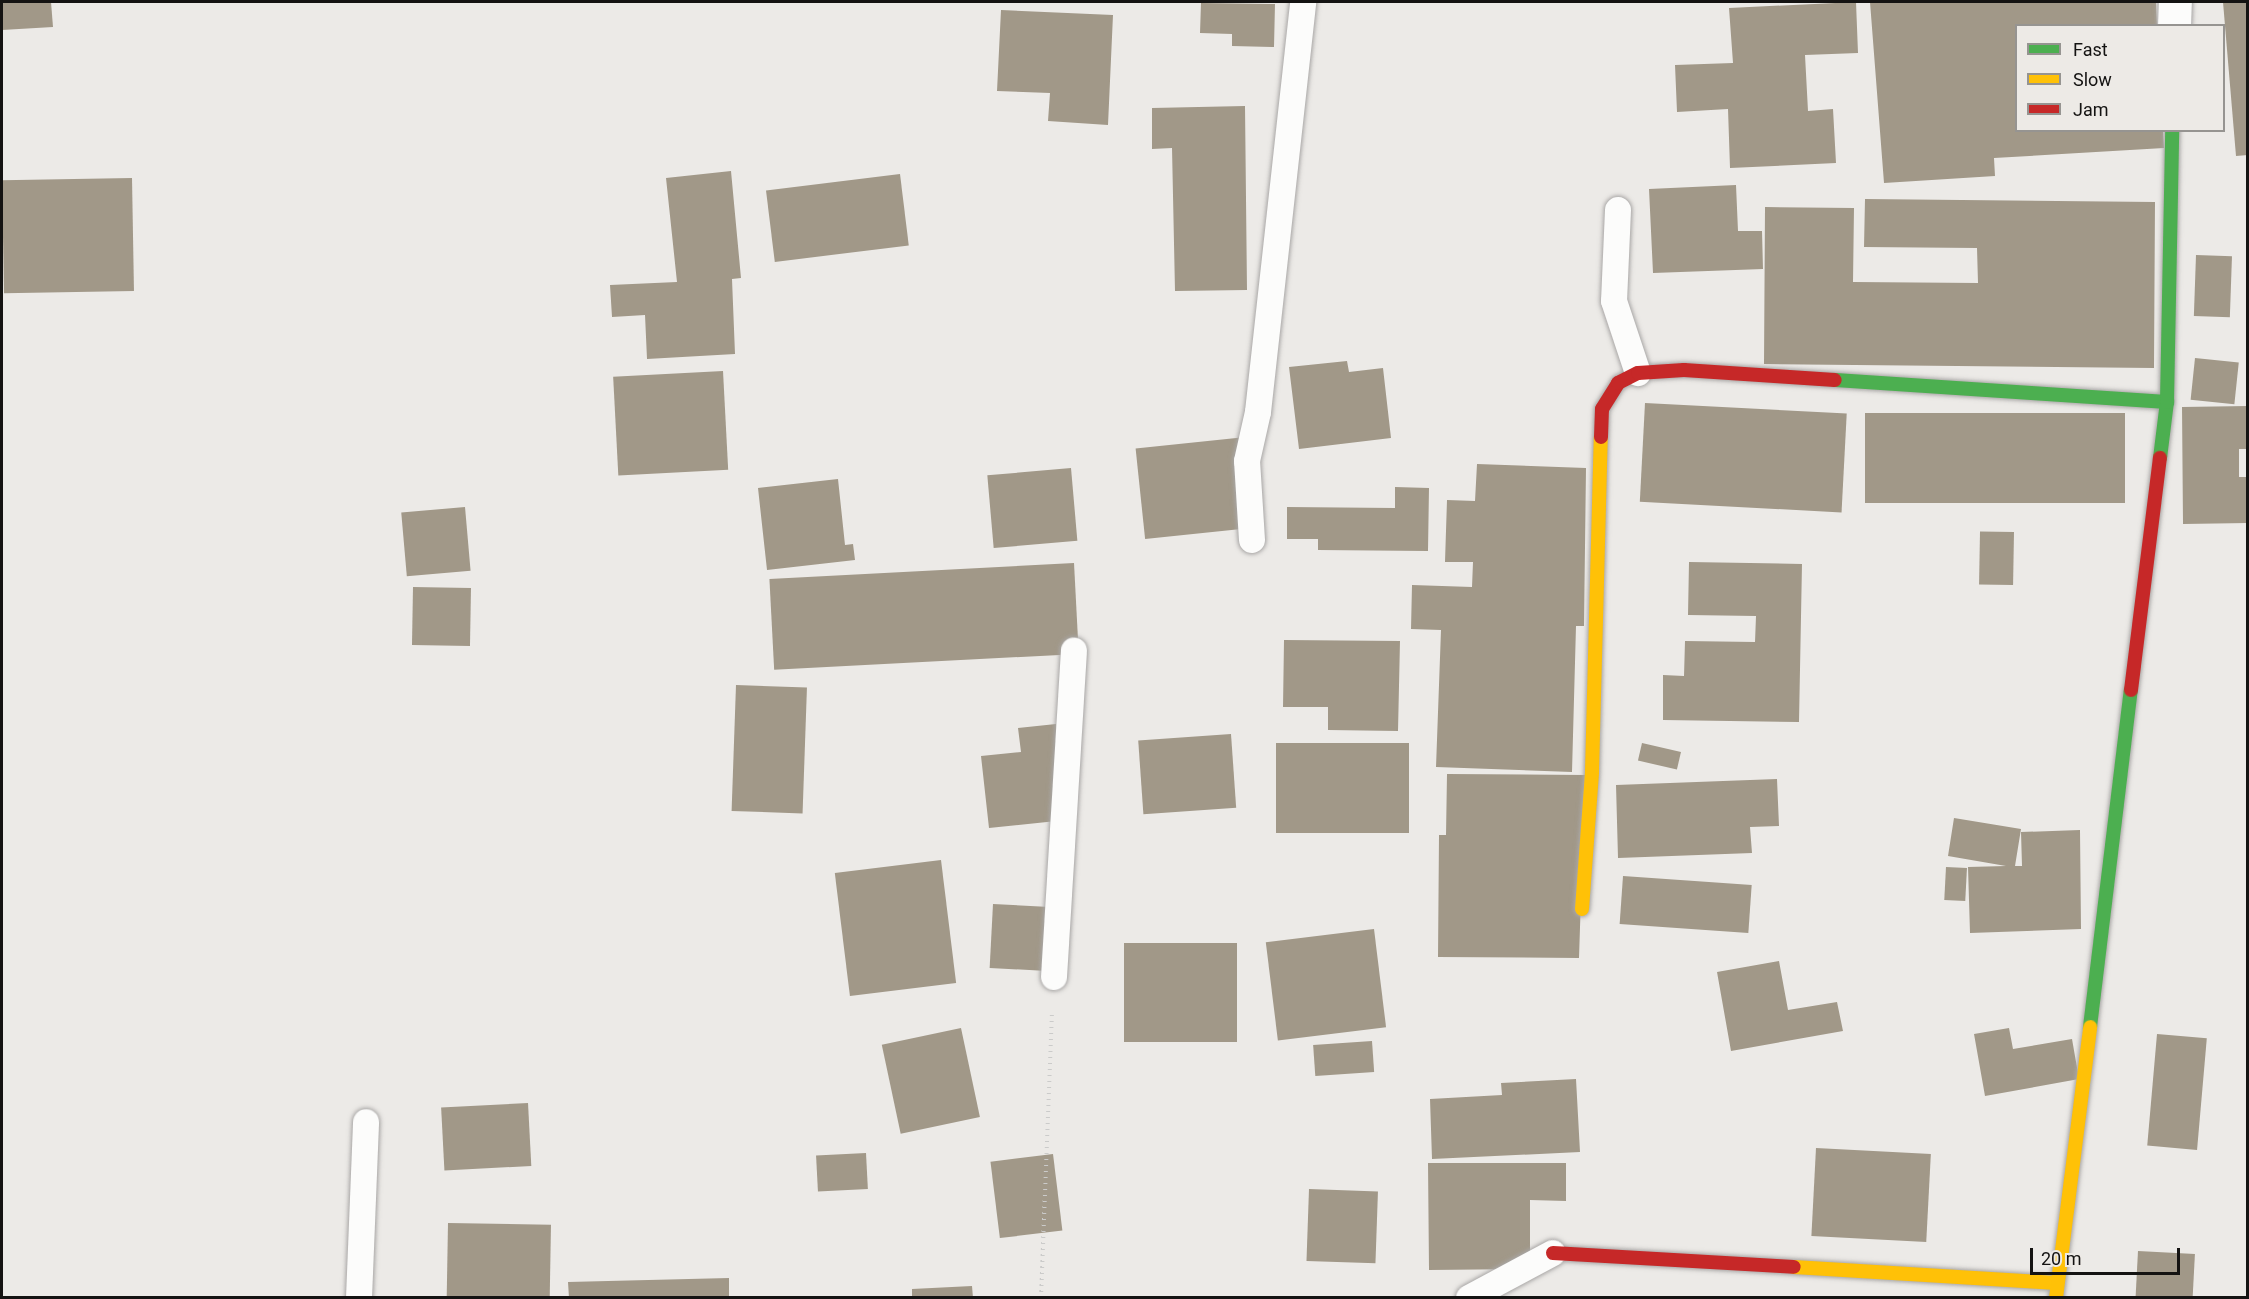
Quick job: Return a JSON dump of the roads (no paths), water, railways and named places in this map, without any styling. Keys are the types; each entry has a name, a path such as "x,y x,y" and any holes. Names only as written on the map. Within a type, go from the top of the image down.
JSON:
{"street":[{"path":"2174,24 2175,2"},
{"path":"2056,1298 2167,402 2172,132"},
{"path":"1582,909 1592,772 1602,409 1618,383 1638,373 1684,370 2167,402"},
{"path":"1553,1253 2057,1283"}],"lane":[{"path":"1252,540 1247,461 1258,412 1303,2"},
{"path":"1618,210 1614,301 1638,373"},
{"path":"1054,977 1074,651"},
{"path":"358,1298 366,1122"},
{"path":"1469,1298 1553,1253"}]}
